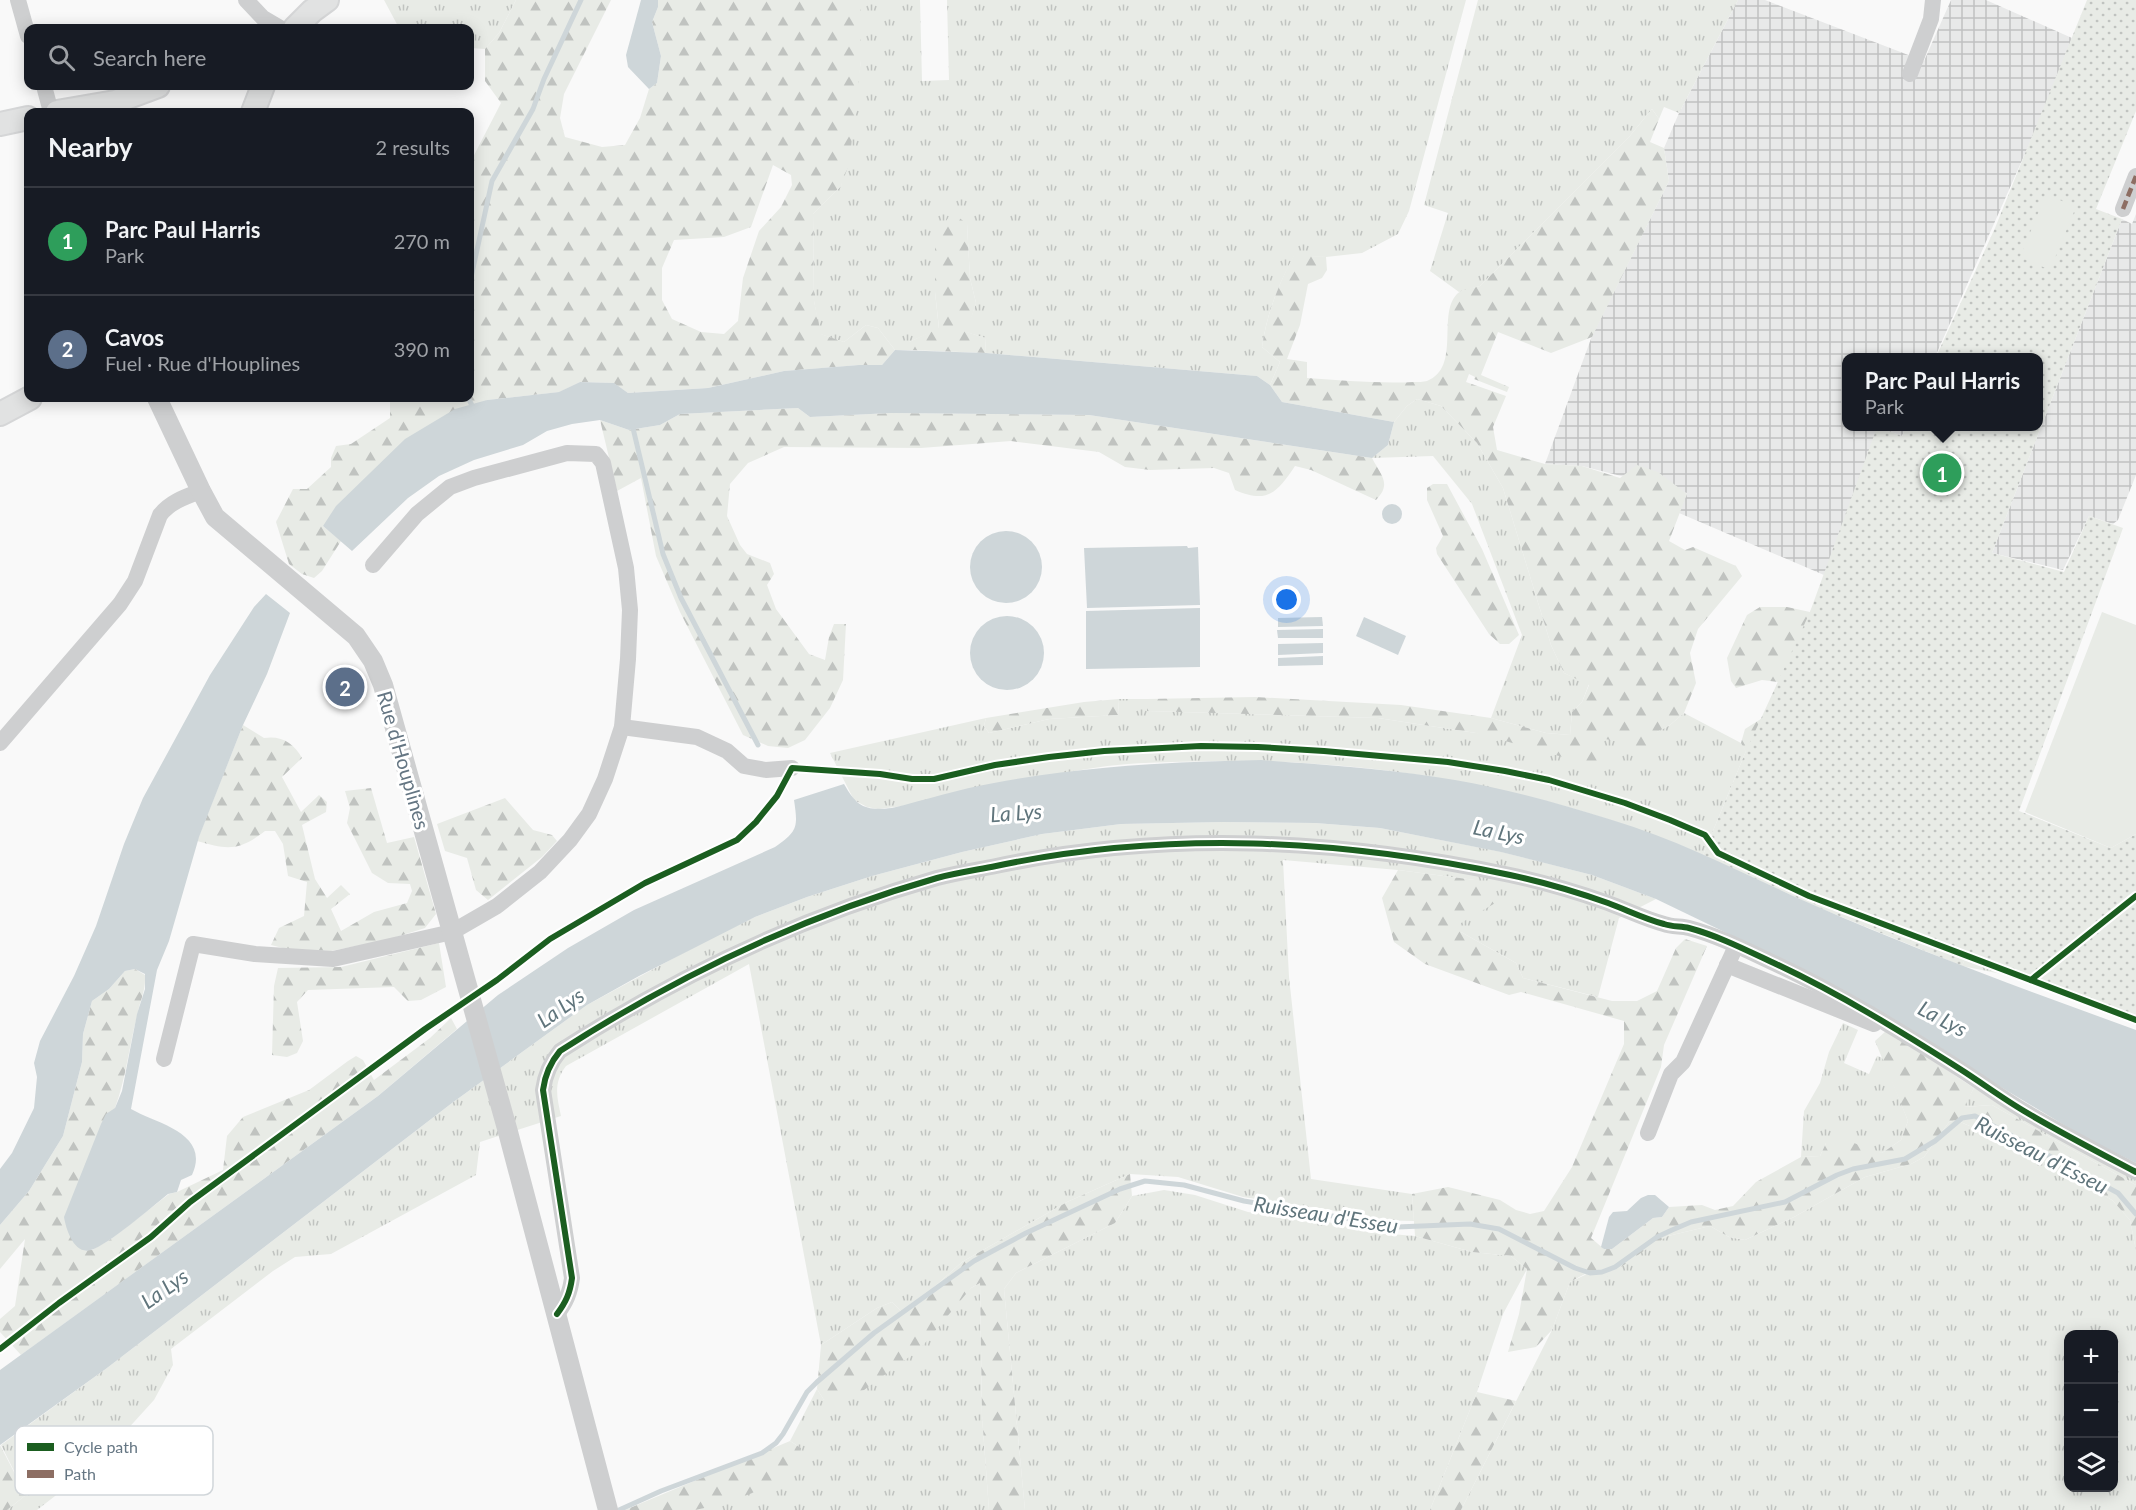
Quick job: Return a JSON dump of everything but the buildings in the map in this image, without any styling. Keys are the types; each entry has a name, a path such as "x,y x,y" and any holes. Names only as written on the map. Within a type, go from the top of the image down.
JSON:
{"main road":[{"path":"299,24 319,6"},
{"path":"80,108 115,102 148,90"},
{"path":"254,108 261,90"},
{"path":"0,124 24,119"},
{"path":"0,414 24,401"}],"street":[{"path":"18,0 25,24"},
{"path":"246,0 262,18 273,24"},
{"path":"1910,74 1931,19 1933,0"},
{"path":"45,90 50,108"},
{"path":"2123,209 2136,176"},
{"name":"Rue d'Houplines","path":"159,402 209,508 224,525 356,636 373,661 391,708 557,1314 608,1510"},
{"path":"164,1059 193,944 255,954 333,959 452,932 497,906 540,872 570,840 589,814 605,779 622,727 630,620 627,578 603,463 596,454 567,453 474,478 450,487 417,514 374,565"},
{"path":"0,743 120,604 135,581 160,515 173,503 201,491"},
{"path":"622,727 697,737 727,750 744,766 766,770 792,768"},
{"path":"557,1314 566,1303 572,1278 543,1090 551,1062 560,1051 685,977 774,935 862,902 940,877 1032,858 1125,847 1189,843 1258,843 1336,847 1409,856 1515,876 1596,899 1665,925 1686,927 1736,946 1845,998 2022,1109 2132,1170"},
{"path":"1648,1133 1671,1074 1683,1062 1736,946"},
{"path":"1727,965 1870,1023 1887,1024"}],"shaded area":[{"path":"1738,0 1765,0 1924,61 1951,0 1986,0 2072,38 2039,122 1937,353 1842,353 1842,431 1879,431 1831,578 1679,513 1687,493 1582,466 1545,464 1592,336 1669,181 1664,148 1679,113"},
{"path":"2136,214 2136,475 2118,520 2113,524 2089,516 2063,570 1992,553 2039,431 2043,431 2043,422 2122,219 2132,224"},
{"path":"1888,431 1904,431 1902,436"}],"green space":[{"path":"384,0 516,0 499,33 485,49 474,48 474,24 397,24"},
{"path":"516,0 611,0 564,94 560,118 565,137 602,147 625,145 640,118 649,89 657,83 661,56 652,22 658,7 658,0 861,0 861,61 849,164 841,186 813,214 814,301 821,334 844,342 866,325 878,328 895,350 882,365 784,371 708,388 628,393 613,383 580,382 560,392 487,400 323,526 341,541 322,571 314,578 302,574 289,564 276,522 293,489 307,489 331,467 331,458 336,446 351,444 390,418 390,402 474,402 474,155 501,103 485,81 485,49 499,33","holes":["773,165 791,175 792,185 781,207 759,231 743,278 738,321 724,334 701,332 672,319 662,300 662,268 674,240 724,237 751,227"]},
{"path":"861,0 920,0 922,81 949,80 947,0 1466,0 1409,211 1398,234 1362,253 1326,257 1294,256 1274,300 1264,335 1262,347 1280,362 1270,385 1257,376 986,353 985,338 966,332 976,303 970,278 967,224 935,292 939,329 909,342 909,350 895,350 878,328 866,325 844,342 820,334 814,301 813,214 841,186 861,61"},
{"path":"1478,0 1738,0 1679,113 1664,107 1659,119 1652,109 1629,137 1480,286 1459,292 1430,271 1448,213 1424,205"},
{"path":"2087,0 2136,0 2136,111 2096,209 2122,219 2043,422 2043,353 1938,353 1995,228"},
{"path":"1652,109 1659,119 1650,142 1664,148 1669,181 1592,337 1551,353 1498,332 1481,375 1509,387 1507,392 1474,379 1475,377 1469,374 1466,382 1506,396 1493,427 1497,450 1545,464 1582,466 1620,478 1637,465 1658,472 1687,494 1669,541 1685,550 1693,547 1736,566 1742,576 1698,629 1690,653 1696,683 1684,713 1657,732 1653,750 1597,737 1600,760 1588,764 1476,733 1378,718 1147,711 1147,699 1255,697 1401,705 1491,718 1546,733 1570,735 1572,712 1582,702 1589,685 1564,673 1551,645 1503,488 1477,443 1441,406 1417,399 1407,406 1394,422 1282,402 1270,385 1280,362 1262,347 1274,300 1294,255 1326,257 1327,270 1322,278 1308,284 1300,325 1287,359 1307,362 1307,378 1360,382 1427,381 1437,374 1444,364 1449,313 1458,293 1480,286 1629,137"},
{"path":"2046,194 2076,207 2050,270 2020,257"},
{"path":"952,212 967,224 970,278 976,303 967,332 985,338 986,353 909,350 909,342 939,328 935,292 935,238"},
{"path":"1417,399 1441,406 1477,443 1503,488 1551,645 1564,673 1589,684 1582,702 1572,712 1570,735 1546,733 1491,718 1522,635 1472,504 1433,456 1372,458 1388,445 1394,422 1407,406"},
{"path":"798,408 810,417 891,413 1089,415 1372,458 1384,484 1376,500 1311,470 1295,466 1277,489 1263,496 1255,496 1235,490 1229,473 1214,468 1150,470 1125,467 1099,452 1011,441 921,448 784,447 748,463 730,484 727,516 740,545 747,554 770,563 774,574 767,585 776,609 809,654 825,660 834,624 846,624 843,680 830,708 805,740 788,748 768,746 743,735 680,612 656,556 641,478 617,491 600,420 629,430 660,425 680,414"},
{"path":"1876,431 1888,431 1902,436 1904,431 2039,431 1992,553 2064,572 2089,516 2123,528 2019,811 2111,848 2136,834 2136,1016 1966,956 1962,966 1817,907 1703,855 1746,751 1810,612"},
{"path":"1890,434 1715,829 1746,752 1741,743 1745,729 1764,717 1778,682 1762,680 1736,688 1731,681 1727,658 1747,615 1760,607 1787,607 1810,612"},
{"path":"1433,484 1447,484 1482,549 1519,635 1509,644 1500,644 1489,634 1437,554 1436,548 1443,536 1427,500 1427,488"},
{"path":"2102,612 2136,625 2136,834 2111,848 2025,812"},
{"path":"1119,699 1147,699 1148,711 1378,718 1476,733 1596,737 1657,732 1684,713 1741,743 1746,751 1703,855 1585,812 1463,782 1401,772 1276,762 1165,762 1102,767 904,806 878,809 867,807 854,800 830,753 986,718 984,726 989,733 1049,719 1118,715"},
{"path":"1119,699 1118,715 1049,719 989,733 984,726 986,718 1084,702"},
{"path":"243,725 264,738 270,737 286,741 299,753 302,758 282,777 301,812 319,795 327,802 326,812 302,825 315,879 327,898 341,885 350,894 331,909 341,931 374,912 407,903 412,891 410,884 388,883 372,873 347,823 350,808 345,791 371,788 387,843 414,837 436,914 425,928 387,940 331,951 287,949 271,945 279,928 304,916 307,882 288,876 283,844 275,831 265,831 248,842 233,847 197,841"},
{"path":"505,798 533,830 552,835 557,841 542,857 488,900 476,890 467,858 445,851 437,824"},
{"path":"1315,823 1380,828 1502,852 1592,875 1656,899 1619,918 1598,997 1523,978 1516,963 1461,932 1461,923 1475,880 1398,870 1283,860 1289,977 1311,1179 1412,1194 1414,1221 1371,1220 1331,1210 1243,1197 1178,1177 1130,1174 1067,1202 962,1262 904,1314 892,1302 877,1308 821,1345 749,964 566,1066 558,1084 557,1096 561,1116 480,1142 476,1175 331,1254 295,1257 273,1271 171,1349 173,1365 154,1400 130,1426 27,1426 107,1368 452,1103 587,1005 707,940 755,917 807,897 872,876 962,852 1042,834 1121,824"},
{"path":"1398,870 1475,880 1496,891 1497,902 1461,923 1461,932 1516,963 1523,978 1612,1001 1637,1001 1657,991 1676,948 1685,939 1707,946 1664,1045 1661,1067 1591,1238 1604,1249 1612,1249 1653,1218 1662,1217 1669,1207 1702,1205 1715,1210 1733,1206 1756,1182 1801,1157 1820,1156 1826,1143 1837,1137 1882,1153 1901,1140 1908,1121 1875,1041 1887,1030 1974,1088 1964,1107 1992,1105 2136,1185 2136,1250 2130,1220 2112,1200 2022,1149 1956,1120 1949,1122 1924,1157 1911,1164 1865,1177 1794,1217 1745,1240 1729,1237 1710,1226 1668,1236 1600,1282 1585,1274 1570,1282 1552,1330 1536,1347 1508,1352 1519,1314 1527,1269 1511,1256 1472,1252 1415,1236 1412,1194 1448,1187 1500,1200 1516,1210 1530,1214 1544,1211 1572,1167 1624,1044 1624,1021 1521,992 1509,995 1425,964 1394,942 1382,898"},
{"path":"439,943 446,987 421,1000 408,1001 394,987 308,990 297,1002 303,1041 297,1053 287,1057 272,1055 274,986 278,968 341,967"},
{"path":"1966,956 2031,980 1962,966"},
{"path":"135,969 145,975 144,991 82,1249 92,1250 111,1239 169,1194 223,1170 227,1136 243,1117 309,1090 356,1056 363,1060 374,1080 430,1038 451,1018 457,1029 378,1096 21,1355 0,1332 0,1319 15,1306 25,1239 0,1269 0,1225 29,1191 63,1136 82,1062 83,1034 92,1001 109,989 125,971"},
{"path":"1843,1023 1858,1030 1844,1063 1869,1074 1877,1056 1883,1058 1908,1121 1901,1140 1882,1153 1826,1143 1820,1156 1801,1157 1804,1111 1820,1083 1829,1052"},
{"path":"1974,1088 2136,1163 2136,1185 1992,1105 1963,1107"},
{"path":"1956,1120 2022,1149 2112,1200 2130,1220 2136,1250 2136,1510 1461,1510 1552,1330 1570,1282 1668,1236 1710,1226 1729,1237 1745,1240 1794,1217 1865,1177 1911,1164 1924,1157 1949,1122"},
{"path":"1130,1174 1132,1196 1115,1223 1016,1273 1004,1289 1025,1510 989,1510 982,1416 980,1283 971,1288 920,1349 864,1390 824,1400 817,1389 821,1345 877,1308 892,1302 904,1314 962,1262 1067,1202"},
{"path":"1164,1190 1195,1195 1248,1212 1328,1222 1367,1232 1415,1236 1472,1252 1511,1256 1527,1269 1503,1314 1477,1392 1430,1510 1025,1510 1004,1289 1016,1273 1115,1223 1132,1196"},
{"path":"980,1283 982,1416 989,1510 693,1510 754,1492 801,1448 790,1441 817,1389 824,1400"},
{"path":"1477,1392 1516,1401 1461,1510 1430,1510"},
{"path":"15,1435 15,1473 1,1445"},
{"path":"790,1441 801,1448 797,1461 788,1472 758,1490 724,1503 695,1510 625,1510"},
{"path":"0,1445 15,1474 15,1495 26,1495 7,1510 0,1510"},
{"path":"26,1495 56,1495 37,1510 7,1510"}],"water":[{"path":"641,0 658,0 658,7 652,22 661,56 657,83 649,89 628,67 626,55"},
{"path":"895,350 986,353 1257,376 1270,385 1282,402 1394,422 1388,445 1372,458 1089,415 891,413 810,417 798,408 680,414 660,425 629,430 600,420 547,431 523,445 474,460 439,476 408,498 352,551 323,526 336,506 405,439 455,409 487,400 559,392 580,382 614,383 628,393 708,388 784,371 882,365"},
{"path":"1392,504 1399,507 1402,514 1399,521 1392,524 1385,521 1382,514 1385,507"},
{"path":"1006,531 1026,537 1036,547 1042,567 1036,587 1026,597 1006,603 986,597 976,587 970,567 976,547 986,537"},
{"path":"1187,546 1188,548 1198,547 1200,605 1087,608 1084,548"},
{"path":"266,594 290,613 199,837 169,941 157,970 131,1109 167,1125 188,1140 194,1149 196,1161 192,1175 181,1180 177,1192 168,1194 99,1247 85,1251 72,1240 64,1217 101,1124 106,1114 115,1108 122,1091 137,1014 145,989 145,974 135,969 125,971 109,989 92,1001 83,1034 82,1062 63,1136 29,1191 0,1225 0,1169 12,1153 34,1108 37,1077 34,1063 40,1041 74,976 96,926 124,844 143,798 210,675 254,607"},
{"path":"1200,608 1200,667 1086,669 1086,611"},
{"path":"1000,616 1014,616 1028,622 1038,632 1044,646 1042,667 1028,684 1014,690 1000,690 986,684 976,674 970,660 970,646 976,632 986,622"},
{"path":"1322,617 1323,626 1278,627 1278,618"},
{"path":"1364,617 1406,636 1398,655 1356,636"},
{"path":"1323,629 1323,638 1278,638 1277,630"},
{"path":"1323,643 1323,653 1278,655 1278,644"},
{"path":"1323,656 1323,665 1278,666 1278,658"},
{"name":"La Lys","path":"1261,760 1383,770 1455,780 1534,797 1664,838 1895,939 2136,1030 2136,1163 2084,1137 1818,977 1656,899 1592,875 1501,852 1380,828 1315,823 1121,824 1042,834 872,876 807,897 755,917 587,1005 452,1103 107,1368 26,1426 15,1426 15,1434 0,1445 0,1370 378,1096 498,995 568,948 634,910 775,847 795,828 794,800 844,784 853,798 863,806 875,809 892,808 981,785 1028,777 1160,764"},
{"path":"1655,1195 1669,1207 1662,1217 1653,1218 1612,1249 1601,1247 1609,1217 1613,1212 1627,1211 1641,1198"}],"waterway":[{"path":"474,264 492,181 533,109 544,79 581,0"},
{"path":"470,402 474,409"},
{"path":"632,424 663,554 681,598 758,745"},
{"name":"Ruisseau d'Esseu","path":"619,1510 661,1491 762,1453 776,1443 783,1434 807,1392 817,1382 874,1333 974,1261 1026,1233 1120,1189 1145,1181 1184,1185 1244,1201 1397,1227 1470,1224 1499,1229 1575,1268 1590,1273 1602,1272 1615,1267 1657,1237 1691,1222 1785,1202 1853,1169 1905,1159 1935,1141 1962,1118 1975,1116 2118,1193 2136,1214"}],"marked path":[{"path":"2123,209 2136,176"}],"cycle path":[{"path":"0,1349 151,1237 190,1202 425,1029 497,980 550,939 645,883 737,840 756,822 777,796 792,768 934,779 995,765 1049,757 1104,751 1201,746 1324,751 1448,762 1505,771 1549,780 1625,803 1670,820 1705,835 1718,853 1809,896 2136,1020"},
{"path":"557,1314 567,1297 572,1278 543,1090 548,1069 560,1051 695,973 790,930 887,893 951,875 1060,855 1125,847 1253,844 1382,853 1535,881 1596,899 1670,926 1700,931 1776,964 1847,1000 2024,1111 2136,1172"},
{"path":"2031,980 2136,896"}],"place":[{"name":"Parc Paul Harris","path":"1942,473"},
{"name":"Cavos","path":"345,687"}]}
